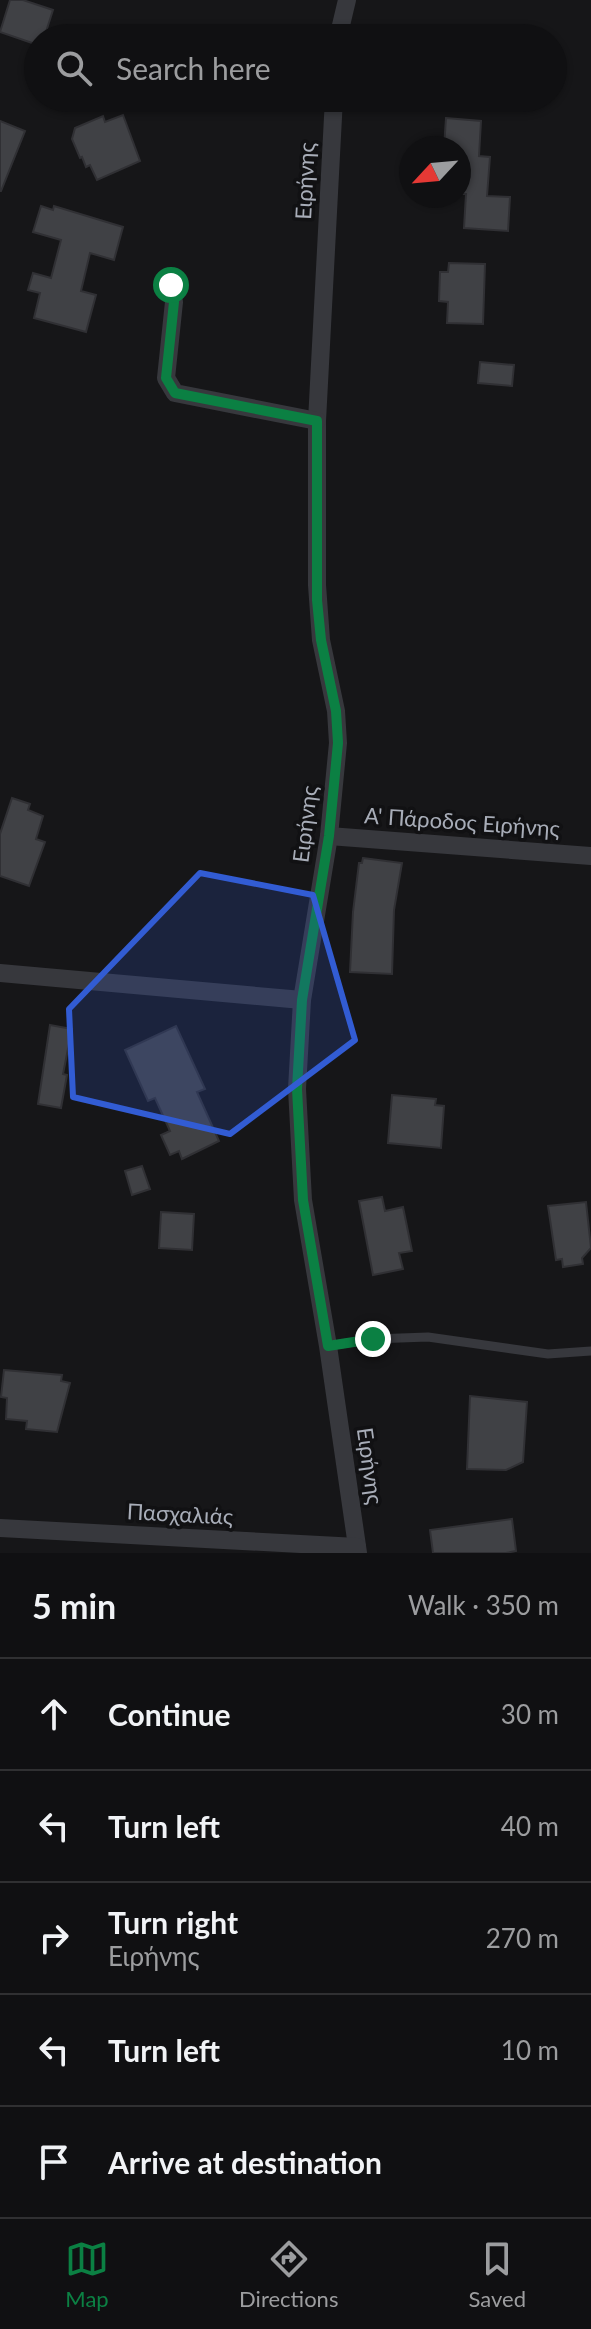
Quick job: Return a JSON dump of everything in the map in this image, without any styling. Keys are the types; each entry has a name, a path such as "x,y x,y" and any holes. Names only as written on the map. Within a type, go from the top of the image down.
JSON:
{"street":[{"path":"341,24 347,0"},
{"name":"Ειρήνης","path":"333,112 317,421 317,600 321,640 338,727 329,836 302,1000 297,1089 303,1200 358,1550"},
{"path":"171,285 174,302 166,378 175,393 317,421"},
{"name":"A' Πάροδος Ειρήνης","path":"329,836 591,856"},
{"path":"0,973 302,1000"},
{"name":"Πασχαλιάς","path":"0,1528 358,1550"}],"lane":[{"path":"328,1346 373,1339 428,1337 548,1354 591,1351"}],"highlighted area":[{"path":"200,873 313,895 355,1040 230,1134 73,1097 69,1009"}],"building":[{"path":"10,0 23,0 53,10 48,24 24,24 24,40 0,32"},
{"path":"123,115 140,161 97,180 90,165 86,167 80,158 72,139 75,128 103,116 105,122"},
{"path":"446,118 481,121 479,156 490,157 487,196 510,197 508,231 464,228 465,208 471,208 471,136 445,136"},
{"path":"0,121 25,131 1,191 0,191"},
{"path":"41,206 53,210 54,206 123,227 114,260 90,253 81,291 96,295 86,332 34,318 40,293 28,290 33,273 51,278 61,240 33,232"},
{"path":"449,263 485,264 483,324 447,323 448,302 439,301 440,272 448,272"},
{"path":"480,362 514,365 512,386 478,383"},
{"path":"12,798 30,804 28,810 43,816 36,839 45,842 29,886 0,876 0,834"},
{"path":"363,858 402,863 394,910 392,974 350,972 353,912 359,863"},
{"path":"50,1025 72,1029 63,1074 67,1075 61,1108 38,1104"},
{"path":"176,1026 205,1089 197,1092 219,1141 182,1159 179,1151 170,1155 161,1135 170,1131 155,1098 148,1101 125,1050"},
{"path":"392,1095 436,1099 435,1105 444,1106 441,1148 388,1143"},
{"path":"142,1166 150,1189 132,1195 125,1171"},
{"path":"382,1197 385,1211 403,1207 412,1251 399,1253 403,1269 373,1275 359,1201"},
{"path":"586,1202 591,1248 582,1258 583,1264 563,1267 562,1259 556,1260 548,1206"},
{"path":"161,1212 194,1214 192,1250 159,1248"},
{"path":"4,1370 62,1375 61,1381 70,1383 57,1432 26,1429 27,1421 6,1419 7,1398 1,1397"},
{"path":"470,1396 527,1402 523,1462 506,1470 467,1469"},
{"path":"512,1519 516,1551 433,1553 430,1530"}],"route":[{"path":"171,285 174,302 166,378 175,393 317,421 317,600 321,640 336,711 338,743 329,836 302,1000 297,1089 303,1200 328,1346 373,1339"}]}
